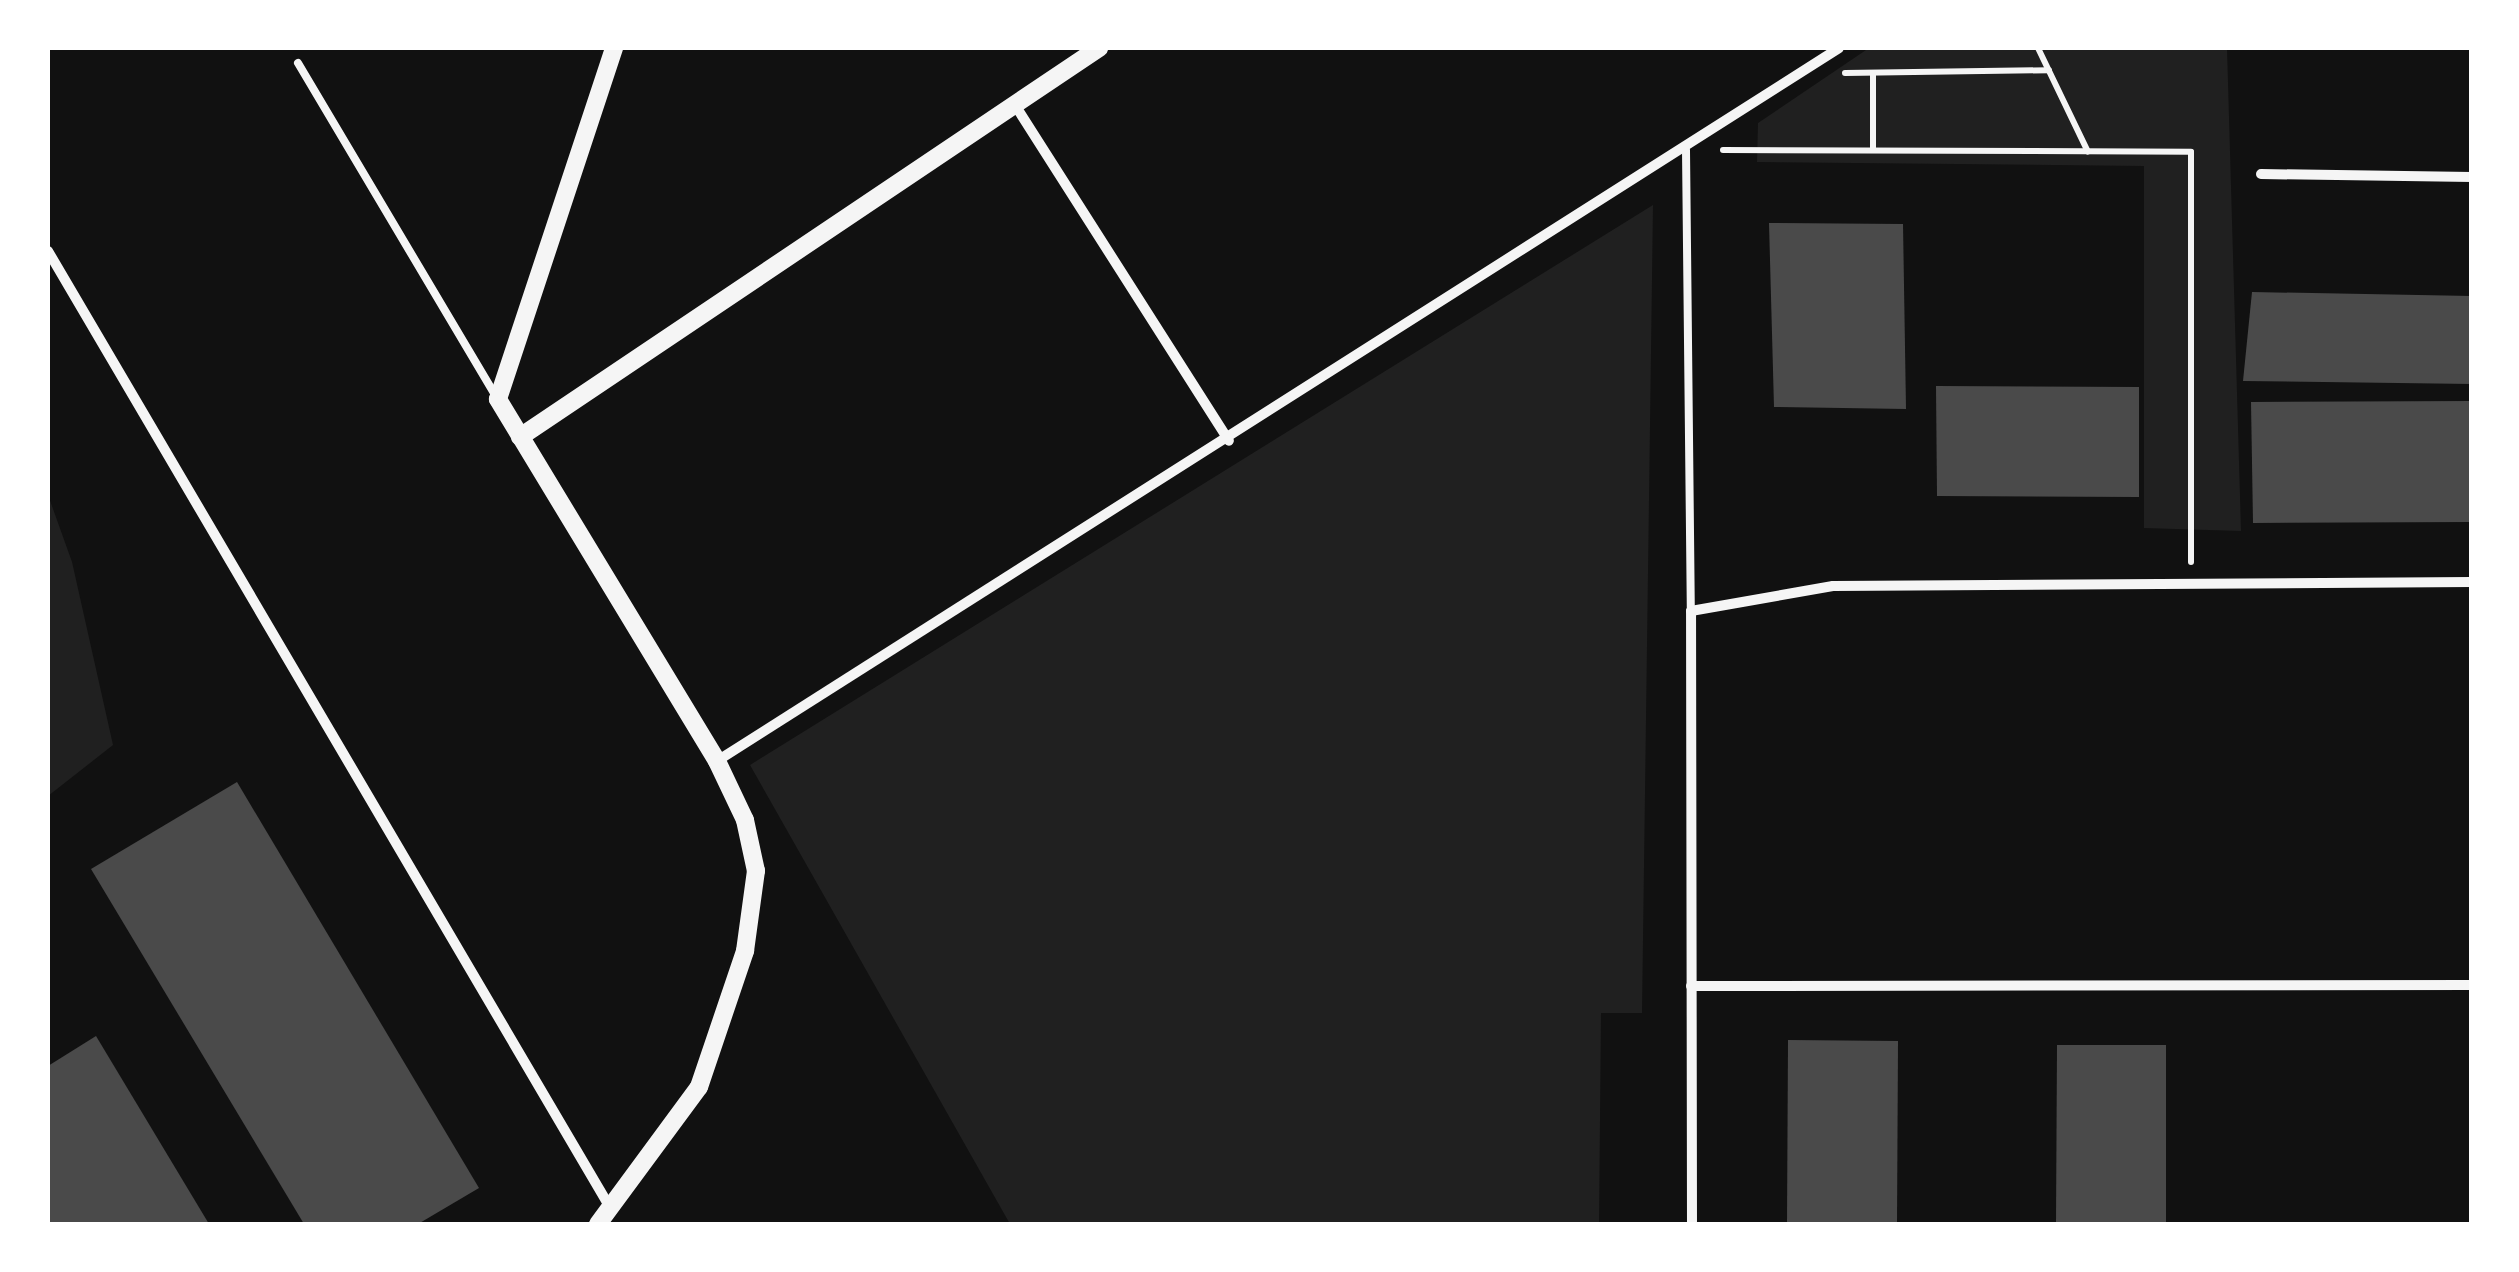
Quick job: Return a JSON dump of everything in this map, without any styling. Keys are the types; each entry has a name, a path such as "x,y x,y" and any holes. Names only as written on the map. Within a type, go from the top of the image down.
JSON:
{"street":[{"path":"598,1224 616,1217 699,1087 752,925 753,843 718,761 498,399 614,48"},
{"path":"520,437 1099,48"},
{"path":"718,761 1230,441 1839,48"},
{"path":"1014,105 1230,441"},
{"path":"2261,174 2472,177"},
{"path":"48,252 616,1217"},
{"path":"1692,1224 1691,611 1832,586 2472,582"},
{"path":"1691,986 2472,985"}],"lane":[{"path":"298,63 498,399"},
{"path":"1686,150 1691,611"}],"path":[{"path":"2038,48 2088,152"},
{"path":"1800,74 2049,70"},
{"path":"1873,73 1873,150"},
{"path":"1686,150 2190,152 2191,583"}],"shaded area":[{"path":"1869,48 2227,48 2241,531 2144,528 2144,166 1757,162 1758,123"},
{"path":"1653,205 1642,1013 1601,1013 1599,1224 1010,1224 750,765"},
{"path":"48,495 72,562 113,745 48,796"}],"building":[{"path":"1769,223 1903,224 1906,409 1774,407"},
{"path":"2252,292 2472,296 2472,384 2243,381"},
{"path":"1936,386 2139,387 2139,497 1937,496"},
{"path":"2472,401 2472,522 2253,523 2251,402"},
{"path":"237,782 479,1188 418,1224 304,1224 91,869"},
{"path":"96,1036 209,1224 48,1224 48,1066"},
{"path":"1788,1040 1898,1041 1897,1224 1787,1224"},
{"path":"2057,1045 2166,1045 2166,1224 2056,1224"}]}
